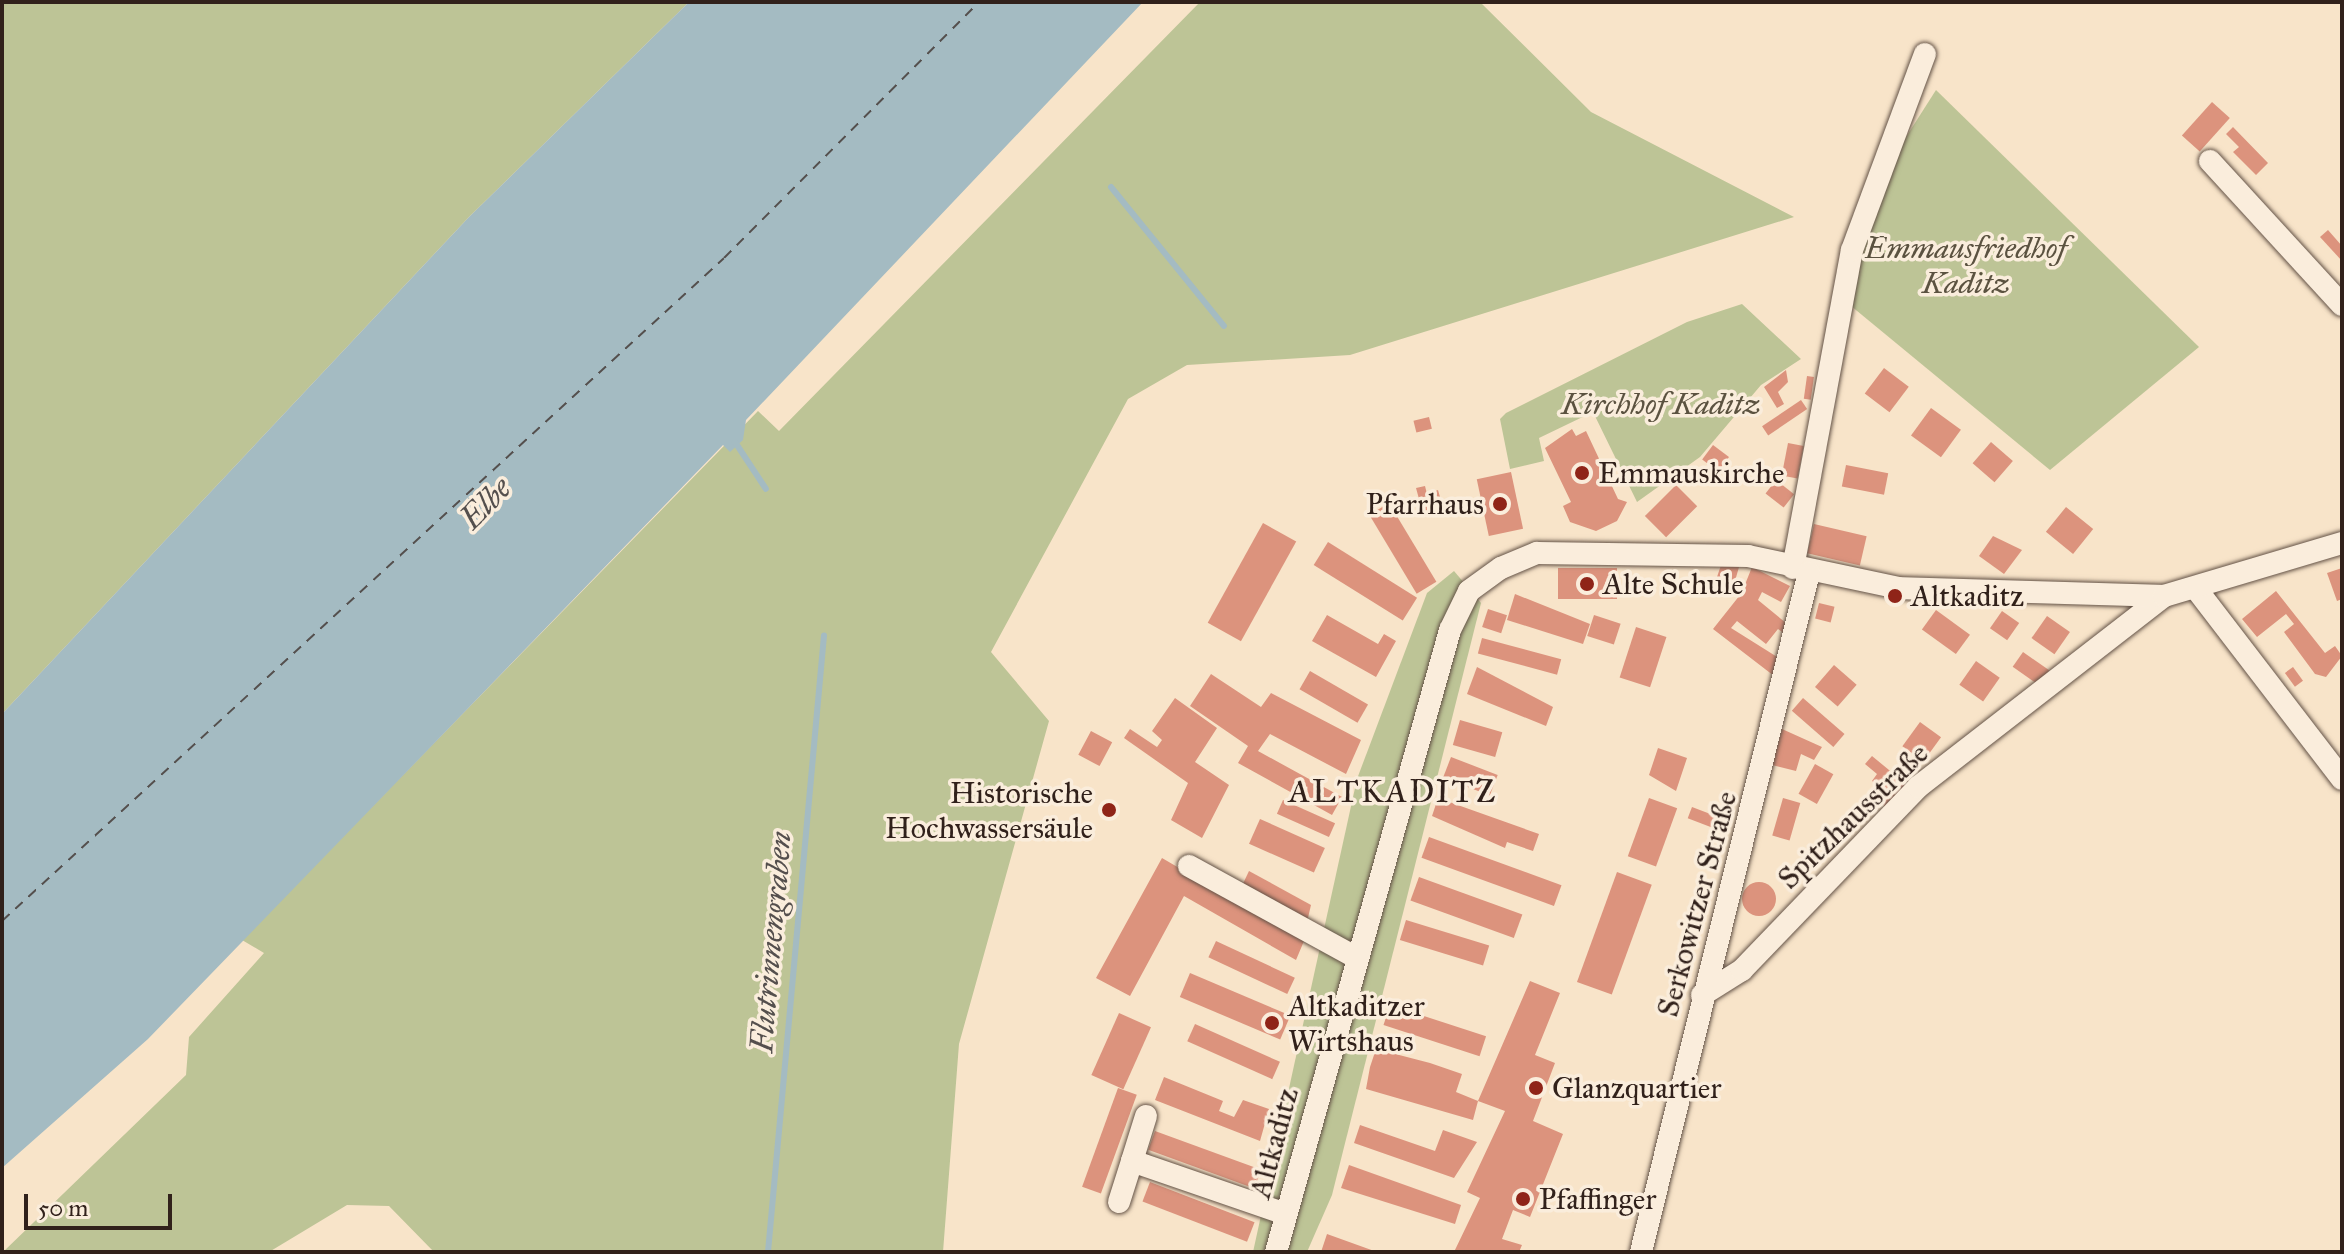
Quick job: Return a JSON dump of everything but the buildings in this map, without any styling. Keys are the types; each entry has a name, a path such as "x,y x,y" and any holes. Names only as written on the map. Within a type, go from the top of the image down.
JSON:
{"street":[{"name":"Serkowitzer Straße","path":"1641,1252 1801,570 1849,265 1925,54"},
{"path":"2210,161 2342,305"},
{"name":"Spitzhausstraße","path":"1801,570 1946,592 2164,596 2197,590 2342,543"},
{"name":"Altkaditz","path":"1276,1252 1427,701 1469,591 1537,553 1748,556 1801,570"},
{"path":"2197,590 2342,779"},
{"name":"Spitzhausstraße","path":"1702,995 1742,970 1918,787 2164,596"},
{"path":"1189,866 1355,957"},
{"path":"1119,1202 1146,1116"},
{"path":"1132,1161 1286,1214"}],"green space":[{"path":"2,2 689,2 469,217 2,714"},
{"path":"1200,2 1480,2 1591,112 1794,217 1350,355 1187,365 1128,399 991,652 1049,721 959,1044 943,1252 434,1252 389,1206 347,1205 269,1252 3,1252 186,1075 189,1037 264,953 242,940 758,411 779,431"},
{"name":"Emmausfriedhof Kaditz","path":"1936,90 2199,347 2050,470 1845,301 1892,159"},
{"name":"Kirchhof Kaditz","path":"1742,304 1801,359 1761,385 1700,457 1637,502 1593,412 1539,438 1544,461 1510,469 1500,419 1506,413 1687,322"},
{"path":"1454,571 1481,603 1332,1195 1307,1252 1253,1252 1357,779 1427,593"}],"water":[{"name":"Elbe","path":"689,2 1143,2 746,420 743,440 730,452 723,445 148,1039 2,1168 2,714 469,217"}],"waterway":[{"path":"1111,187 1224,326"},
{"path":"735,442 766,489"},
{"name":"Flutrinnengraben","path":"768,1252 824,636"}],"ferry route":[{"path":"2,921 724,258 979,2"}],"place":[{"name":"Emmauskirche","path":"1582,473"},
{"name":"Pfarrhaus","path":"1500,504"},
{"name":"Alte Schule","path":"1587,584"},
{"name":"Altkaditz","path":"1895,596"},
{"name":"Historische Hochwassersäule","path":"1109,810"},
{"name":"Altkaditzer Wirtshaus","path":"1272,1023"},
{"name":"Glanzquartier","path":"1536,1088"},
{"name":"Pfaffinger","path":"1523,1199"}],"district":[{"name":"ALTKADITZ","path":"1393,792"}]}
